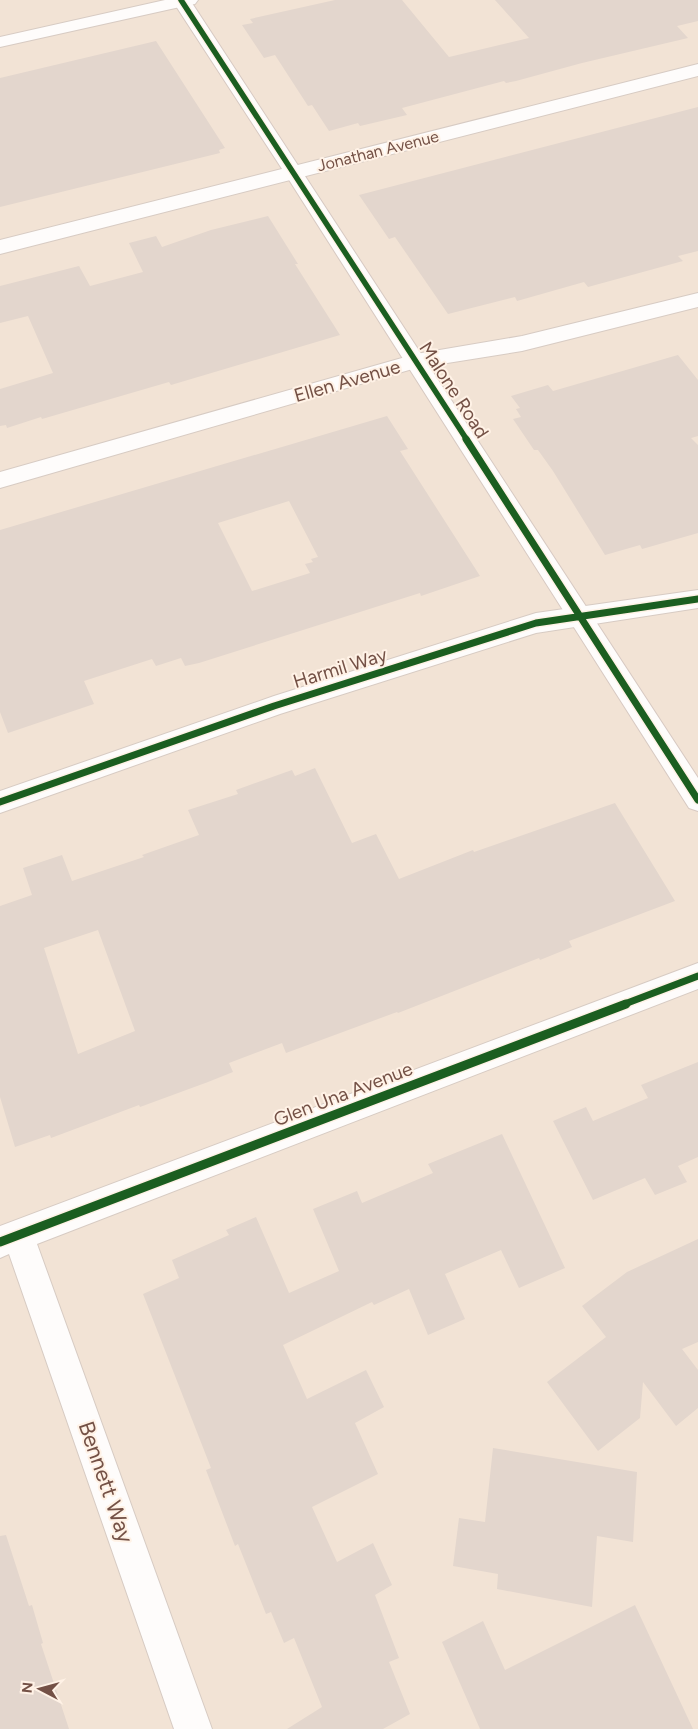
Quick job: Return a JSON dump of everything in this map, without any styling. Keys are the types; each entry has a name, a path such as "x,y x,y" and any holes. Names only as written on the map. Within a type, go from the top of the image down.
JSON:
{"street":[{"path":"0,42 184,1"},
{"name":"Malone Road","path":"184,1 698,800"},
{"name":"Jonathan Avenue","path":"0,247 698,70"},
{"name":"Ellen Avenue","path":"0,480 416,361 463,355 594,326 698,300"},
{"name":"Harmil Way","path":"0,802 42,789 274,706 536,623 580,614 620,611 698,599"},
{"name":"Glen Una Avenue","path":"9,1238 698,976"},
{"name":"Bennett Way","path":"9,1238 193,1729"}],"shaded area":[{"path":"0,0 698,0 698,1729 0,1729"}],"building":[{"path":"335,0 402,0 449,57 529,38 495,0 698,0 698,21 677,26 688,38 516,81 506,83 504,81 402,108 407,115 360,126 358,123 329,131 312,105 308,106 275,55 264,58 242,25 253,23 250,19"},
{"path":"156,41 225,148 219,150 220,153 0,207 0,78"},
{"path":"698,107 698,251 678,256 683,261 588,287 584,282 517,301 515,297 448,314 395,237 389,239 359,195"},
{"path":"268,216 298,264 295,264 340,335 171,385 169,382 7,428 6,425 0,426 0,389 53,373 28,316 0,323 0,286 79,266 90,286 143,272 129,243 156,236 162,247 211,230"},
{"path":"678,355 698,380 698,436 691,438 698,445 698,533 642,549 640,545 605,555 553,471 538,450 534,450 513,419 521,417 516,409 520,408 511,396 548,385 553,391"},
{"path":"387,416 408,449 400,451 480,576 421,596 420,593 199,663 185,666 181,658 156,666 152,659 84,681 94,704 8,733 0,712 0,530","holes":["289,501 318,557 311,559 313,562 305,564 310,573 252,591 218,523"]},
{"path":"315,768 352,843 376,834 399,879 473,850 474,852 615,803 675,901 569,941 572,947 540,960 539,958 398,1013 286,1053 282,1043 229,1063 233,1072 208,1082 140,1107 139,1105 51,1138 50,1135 15,1147 0,1097 0,906 32,895 23,868 62,855 72,881 144,857 142,855 199,835 188,810 238,794 236,790 292,770 295,776","holes":["98,930 135,1031 78,1054 44,948"]},
{"path":"698,1062 698,1157 678,1166 687,1182 655,1195 645,1178 593,1200 553,1121 586,1107 593,1121 648,1098 641,1085"},
{"path":"502,1134 565,1268 519,1288 501,1250 445,1274 465,1319 428,1335 409,1289 374,1305 372,1302 283,1345 307,1399 366,1370 384,1407 355,1423 378,1474 312,1507 337,1562 373,1543 392,1585 375,1595 399,1658 389,1662 410,1714 383,1729 287,1729 322,1707 294,1638 284,1643 271,1612 266,1614 238,1544 235,1546 206,1470 211,1468 143,1294 179,1278 172,1260 229,1235 226,1230 256,1217 289,1293 339,1271 313,1209 357,1191 362,1203 433,1173 428,1164"},
{"path":"698,1239 698,1342 682,1349 698,1370 698,1408 676,1426 643,1382 640,1418 598,1451 547,1382 606,1337 582,1306 627,1272"},
{"path":"493,1448 637,1472 633,1542 597,1536 592,1607 497,1589 498,1574 453,1566 459,1518 485,1522"},
{"path":"6,1535 29,1606 32,1605 43,1643 41,1644 69,1729 0,1729 0,1536"},
{"path":"635,1605 693,1729 480,1729 442,1642 483,1621 505,1670"}],"cycle path":[{"path":"181,0 294,172 698,800"},
{"path":"0,802 274,706 536,623 698,599"},
{"path":"0,1242 698,976"}]}
